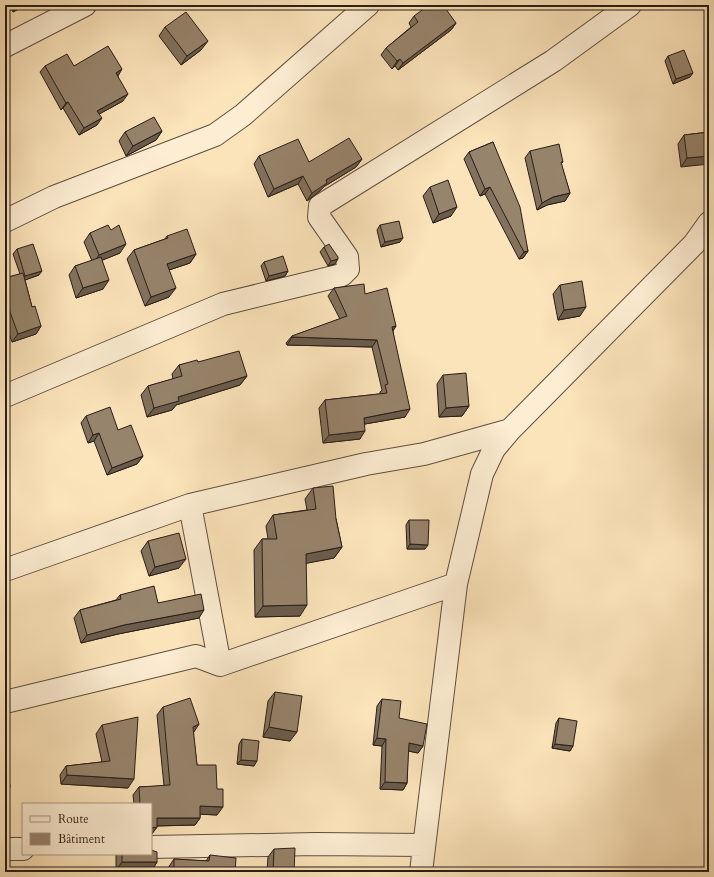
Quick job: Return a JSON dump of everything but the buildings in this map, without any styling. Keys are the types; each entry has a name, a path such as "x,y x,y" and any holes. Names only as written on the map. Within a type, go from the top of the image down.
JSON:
{"street":[{"path":"5,46 85,5"},
{"path":"5,221 54,197 215,135 243,116 368,5"},
{"path":"5,396 223,304 342,275 348,269 347,257 319,217 320,206 553,61 630,5"},
{"path":"421,872 456,584 482,474 494,449 510,430 694,244 709,223"},
{"path":"5,570 190,505 366,464 424,454 510,430"},
{"path":"190,505 220,665"},
{"path":"5,702 196,656 220,665 456,584"},
{"path":"152,847 316,844 424,845"},
{"path":"5,849 22,849"}]}
